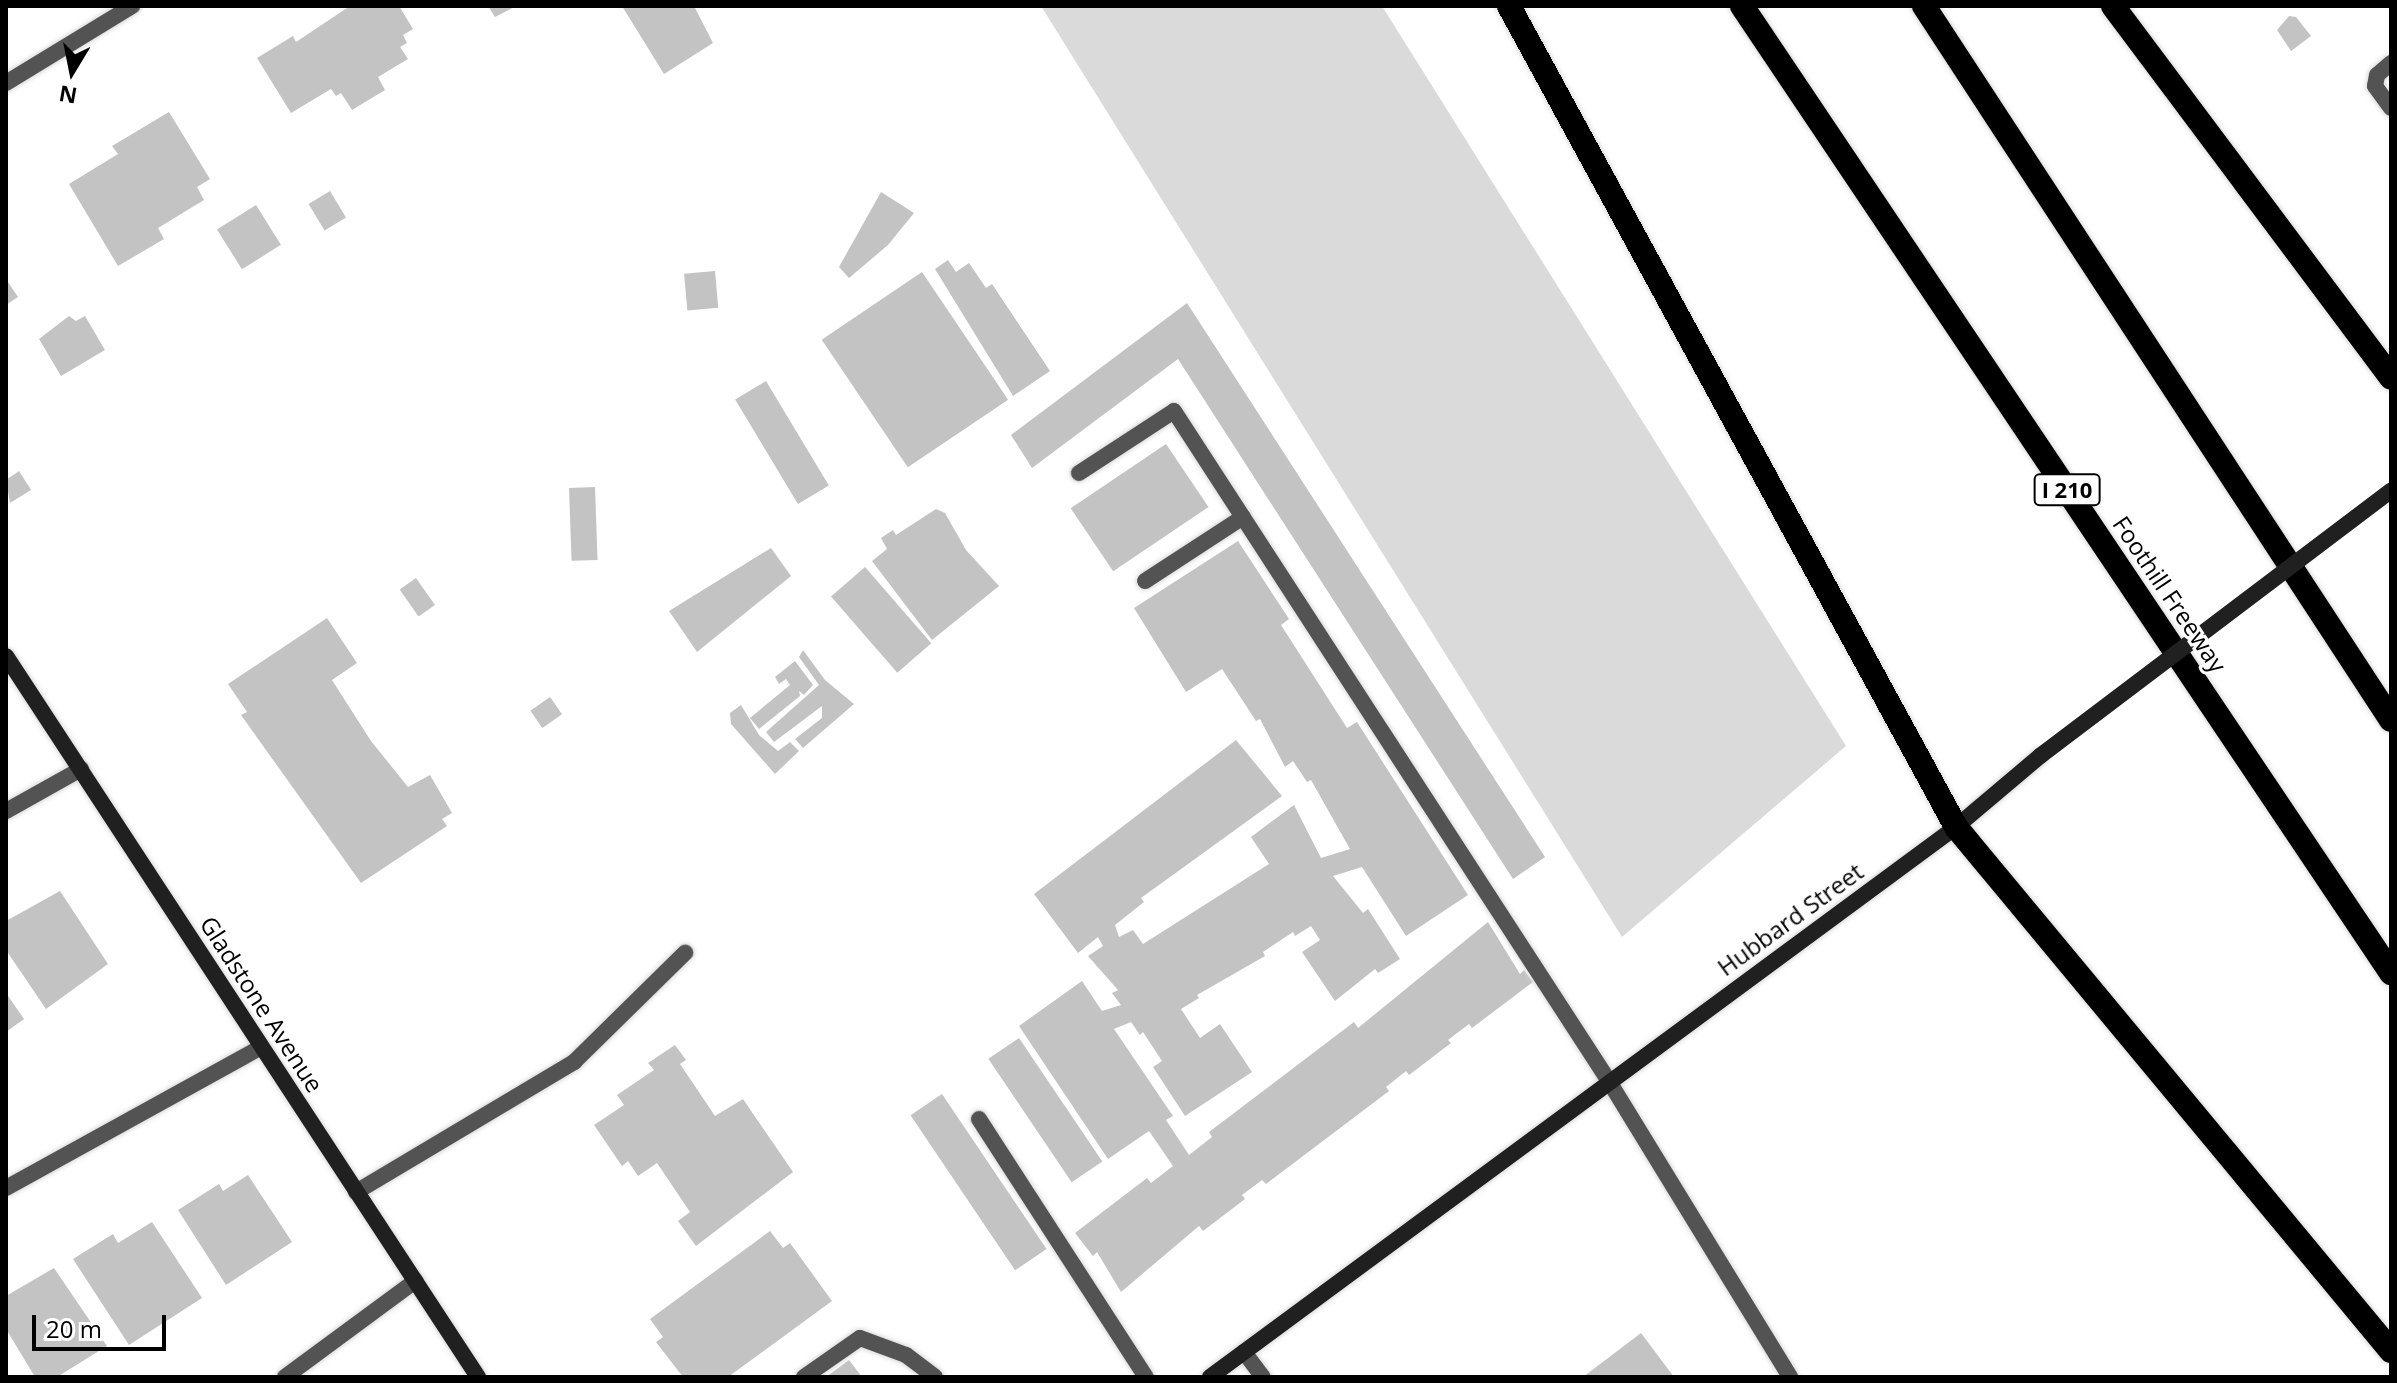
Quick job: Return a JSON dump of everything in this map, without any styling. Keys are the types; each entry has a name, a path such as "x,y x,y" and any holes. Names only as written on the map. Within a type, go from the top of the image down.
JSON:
{"highway":[{"path":"1509,6 1956,827 2391,1351"},
{"name":"Foothill Freeway","path":"1742,6 2391,973"},
{"path":"1924,6 2391,720"},
{"path":"2113,6 2391,377"}],"main road":[{"name":"Hubbard Street","path":"1210,1377 1956,827 2040,756 2391,491"},
{"name":"Gladstone Avenue","path":"6,656 478,1377"}],"street":[{"path":"6,83 132,6"},
{"path":"2391,63 2377,75 2375,86 2391,108"},
{"path":"1079,473 1174,411 1610,1083 1790,1377"},
{"path":"1145,581 1243,517"},
{"path":"6,811 81,769"},
{"path":"356,1192 574,1062 685,953"},
{"path":"6,1188 261,1047"},
{"path":"979,1119 1146,1377"},
{"path":"285,1377 415,1281"},
{"path":"804,1377 860,1338 906,1355 935,1377"},
{"path":"1244,1352 1263,1377"}],"shaded area":[{"path":"1041,6 1382,6 1846,746 1622,937"}],"building":[{"path":"350,6 399,6 413,29 403,35 407,43 400,47 408,59 378,77 385,90 352,110 341,93 336,96 331,89 291,113 257,58 293,36 296,42"},
{"path":"488,6 516,6 495,17"},
{"path":"622,6 694,6 713,43 664,74"},
{"path":"2289,16 2296,17 2311,36 2291,51 2277,30"},
{"path":"169,112 210,179 197,187 204,200 158,228 164,239 118,266 69,184 118,154 112,146"},
{"path":"330,191 346,218 325,230 309,204"},
{"path":"881,192 914,213 888,245 849,278 839,267"},
{"path":"256,205 281,245 242,269 217,229"},
{"path":"948,260 956,272 969,263 986,288 992,284 1050,371 1013,396 935,269"},
{"path":"715,271 718,308 687,311 684,274"},
{"path":"922,272 1008,400 908,467 822,340"},
{"path":"6,279 18,297 6,305"},
{"path":"1187,303 1545,857 1513,879 1178,359 1032,468 1011,435"},
{"path":"69,316 76,321 85,316 105,350 61,376 39,339"},
{"path":"766,381 829,486 798,504 735,400"},
{"path":"1166,444 1208,507 1113,571 1071,508"},
{"path":"19,471 31,490 10,503 6,480"},
{"path":"595,487 598,560 572,561 569,488"},
{"path":"936,509 945,513 966,550 999,586 932,640 872,561 887,549 881,538 893,530 896,535"},
{"path":"1238,541 1289,619 1281,625 1347,728 1357,722 1468,895 1406,936 1362,867 1333,876 1363,913 1368,909 1400,959 1378,973 1375,969 1335,1001 1302,952 1320,940 1311,926 1295,936 1293,932 1263,952 1265,956 1197,995 1199,998 1181,1009 1200,1038 1220,1024 1252,1072 1185,1116 1153,1067 1162,1061 1143,1032 1140,1035 1131,1022 1114,1029 1173,1116 1166,1120 1189,1155 1212,1137 1209,1132 1354,1022 1358,1028 1488,922 1520,974 1524,970 1533,982 1472,1028 1469,1024 1448,1040 1451,1043 1409,1075 1406,1071 1386,1087 1389,1091 1266,1184 1262,1180 1242,1195 1245,1199 1203,1231 1199,1226 1121,1292 1097,1252 1093,1256 1075,1233 1147,1178 1151,1183 1173,1166 1149,1131 1108,1159 1019,1026 1082,981 1102,1011 1121,1005 1112,993 1118,990 1088,956 1103,946 1098,937 1078,953 1034,894 1236,740 1282,796 1141,898 1144,902 1115,925 1119,937 1133,930 1143,944 1269,864 1251,837 1294,805 1321,858 1350,849 1311,780 1307,782 1293,761 1285,767 1260,719 1256,721 1222,669 1186,692 1134,608"},
{"path":"771,548 791,576 697,652 669,611"},
{"path":"865,567 931,643 897,673 831,597"},
{"path":"416,578 435,605 419,617 400,589"},
{"path":"327,618 357,663 332,680 371,741 408,787 430,775 452,813 442,819 447,826 361,883 241,715 247,712 228,684"},
{"path":"803,650 825,680 854,704 803,748 795,739 822,718 822,706 774,742 766,732 819,685 799,657"},
{"path":"795,661 813,685 804,695 799,691 800,696 759,729 750,718 790,685 786,679 779,684 775,677"},
{"path":"550,697 562,714 542,728 530,711"},
{"path":"741,705 759,735 778,751 790,742 799,751 775,774 731,724 730,713"},
{"path":"60,891 108,964 46,1009 6,950 6,921"},
{"path":"6,993 24,1019 6,1032"},
{"path":"1019,1038 1102,1162 1072,1182 988,1059"},
{"path":"675,1045 686,1060 680,1064 715,1116 743,1099 793,1172 696,1246 678,1221 690,1212 657,1163 638,1176 628,1161 622,1166 594,1125 624,1105 617,1095 654,1070 648,1063"},
{"path":"942,1094 1047,1249 1015,1270 910,1115"},
{"path":"248,1175 292,1242 226,1285 178,1210 219,1184 223,1191"},
{"path":"152,1222 202,1298 129,1345 73,1259 113,1234 118,1243"},
{"path":"770,1231 783,1248 790,1243 832,1301 728,1377 683,1377 656,1342 663,1337 650,1319"},
{"path":"54,1268 107,1346 57,1377 35,1377 6,1329 6,1296"},
{"path":"1641,1333 1674,1377 1583,1377"},
{"path":"849,1360 862,1377 826,1377"}]}
